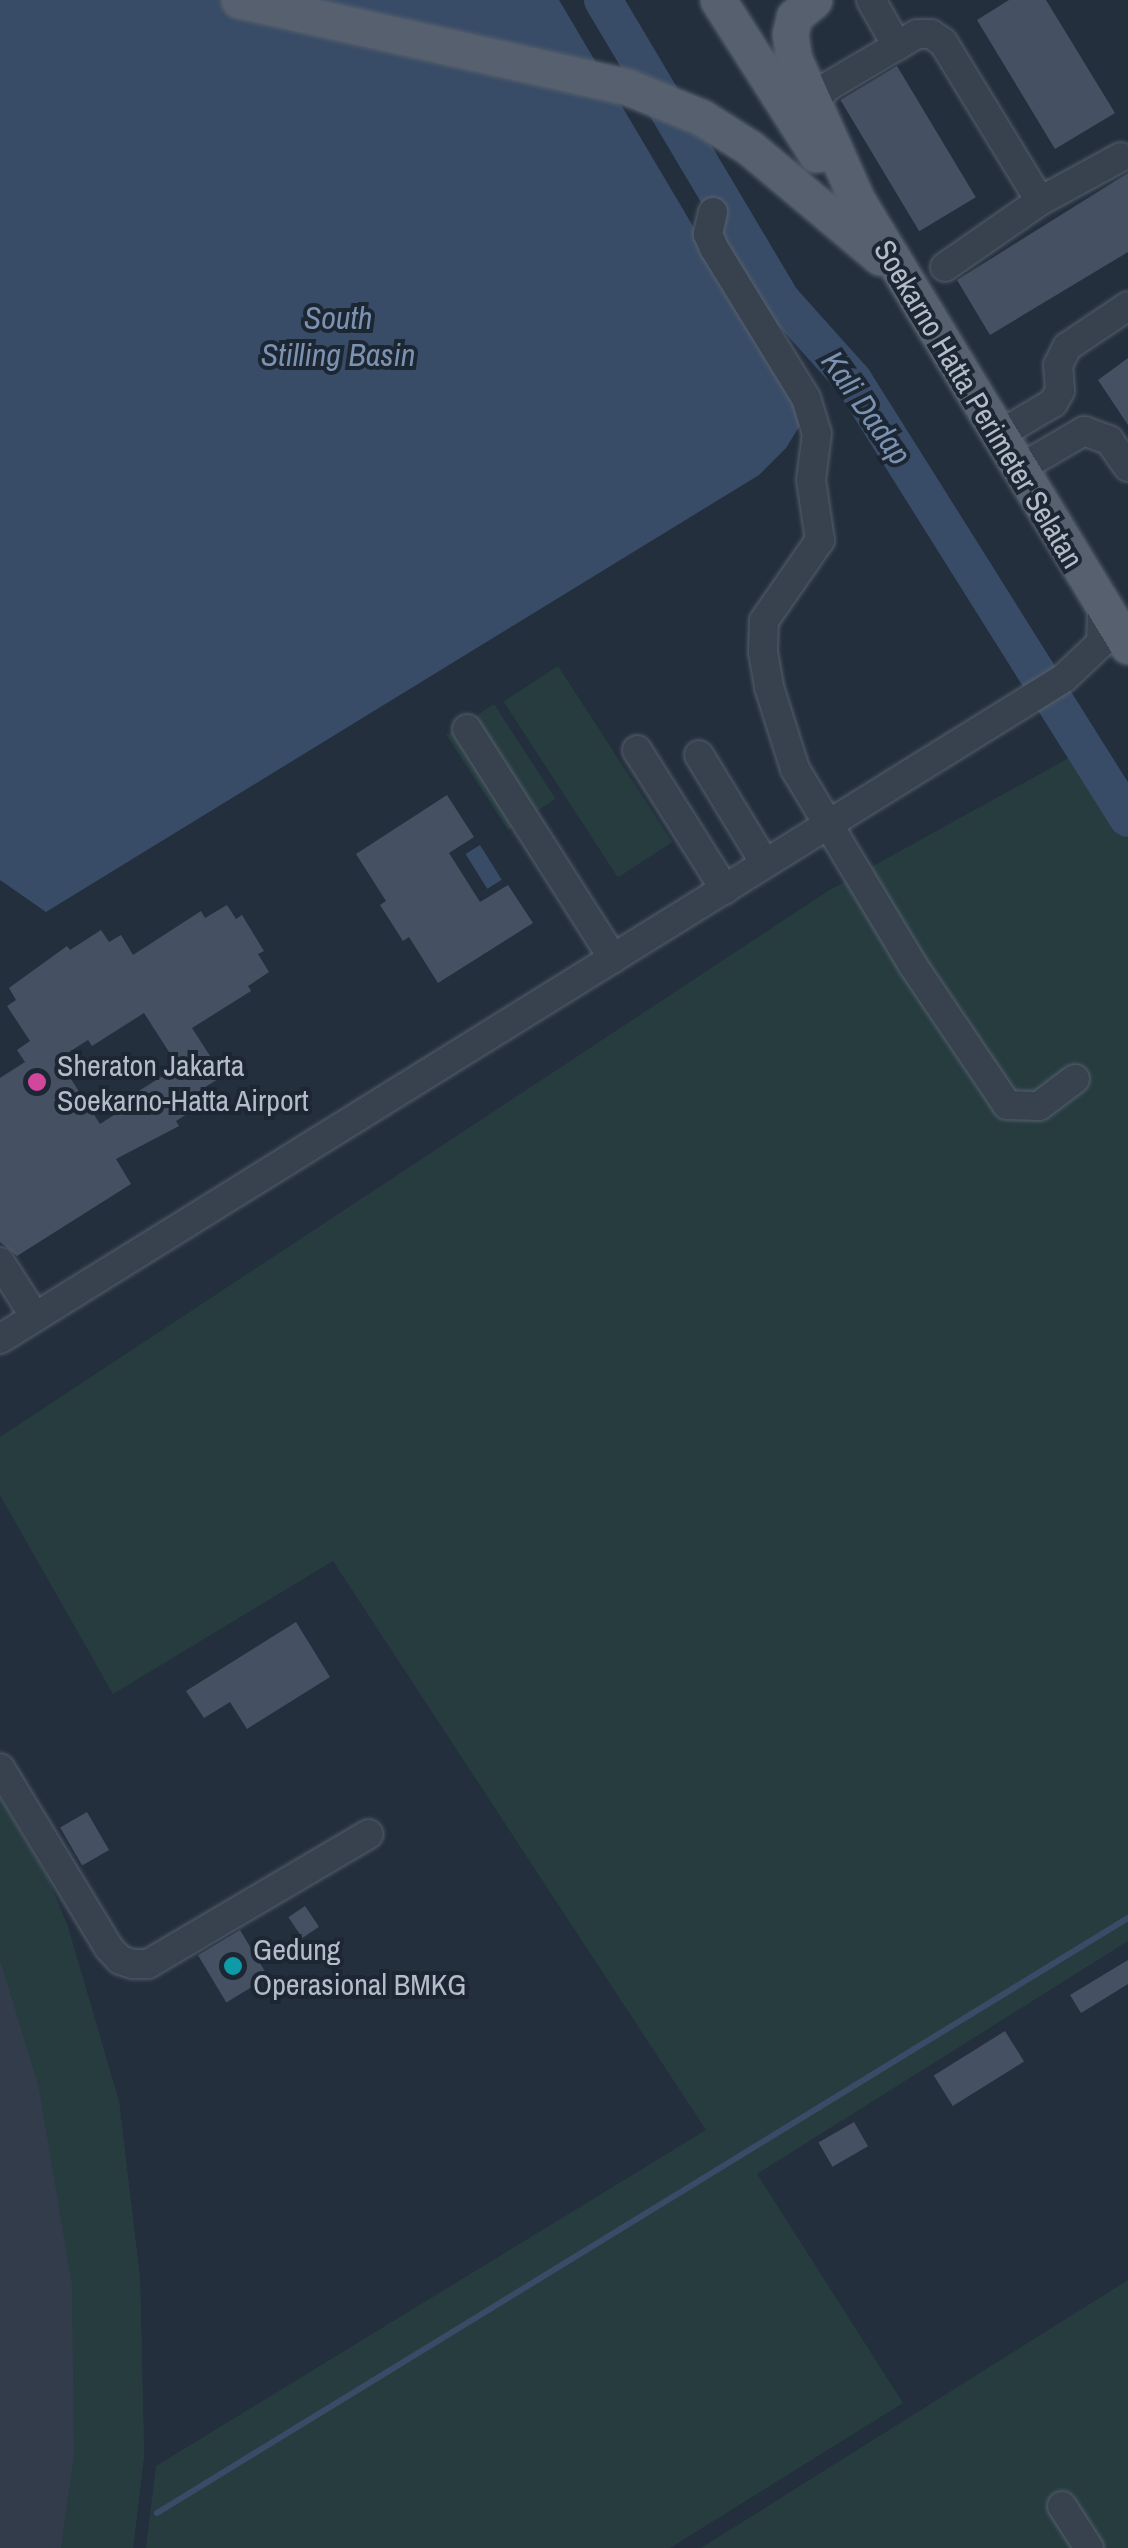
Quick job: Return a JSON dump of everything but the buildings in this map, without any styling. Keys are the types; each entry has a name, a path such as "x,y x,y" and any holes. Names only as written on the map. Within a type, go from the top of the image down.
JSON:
{"main road":[{"path":"238,0 627,87 701,117 750,148 900,273"},
{"name":"Soekarno Hatta Perimeter Selatan","path":"718,0 805,141 856,200"},
{"name":"Soekarno Hatta Perimeter Selatan","path":"814,0 794,17 790,34 794,58 856,200 1017,470 1126,640"}],"street":[{"path":"871,0 897,46"},
{"path":"812,105 826,87 917,34 931,34 943,42 1040,201"},
{"path":"945,267 1040,201 1121,157"},
{"path":"714,212 708,234 806,398 817,433 811,480 820,540 764,621 762,652 782,736 796,769 912,964 1007,1105 1040,1106 1075,1078"},
{"path":"999,434 1053,403 1060,390 1058,365 1067,348 1128,306"},
{"path":"1017,470 1084,431 1110,440 1128,467"},
{"path":"0,1339 1064,678 1101,643 1102,608"},
{"path":"467,729 613,958"},
{"path":"637,750 725,890"},
{"path":"700,755 764,862"},
{"path":"0,1262 36,1317"},
{"path":"0,1768 109,1948 133,1964 148,1964 368,1834"},
{"path":"1062,2506 1089,2548"}],"shaded area":[{"path":"0,1798 47,1877 67,1924 119,2102 140,2279 144,2455 133,2548 0,2548"}],"green space":[{"path":"558,666 672,842 618,878 503,701"},
{"path":"494,704 556,799 508,830 446,735"},
{"path":"1076,754 1128,838 1128,1941 757,2174 903,2403 670,2548 146,2548 156,2466 706,2130 333,1561 113,1694 0,1495 0,1437 828,891"},
{"path":"0,1798 47,1877 67,1924 119,2102 140,2279 144,2455 133,2548 61,2548 74,2457 72,2285 39,2088 0,1960"},
{"path":"1128,2280 1128,2548 701,2548"}],"water":[{"name":"South Stilling Basin","path":"0,0 559,0 790,390 802,422 786,448 759,475 46,912 0,880"},
{"path":"480,845 502,880 487,889 466,854"}],"waterway":[{"name":"Kali Dadap","path":"603,0 782,301 853,380 1128,818"},
{"path":"157,2513 1128,1918"}],"place":[{"name":"Sheraton Jakarta Soekarno-Hatta Airport","path":"37,1082"},
{"name":"Gedung Operasional BMKG","path":"233,1966"}]}
